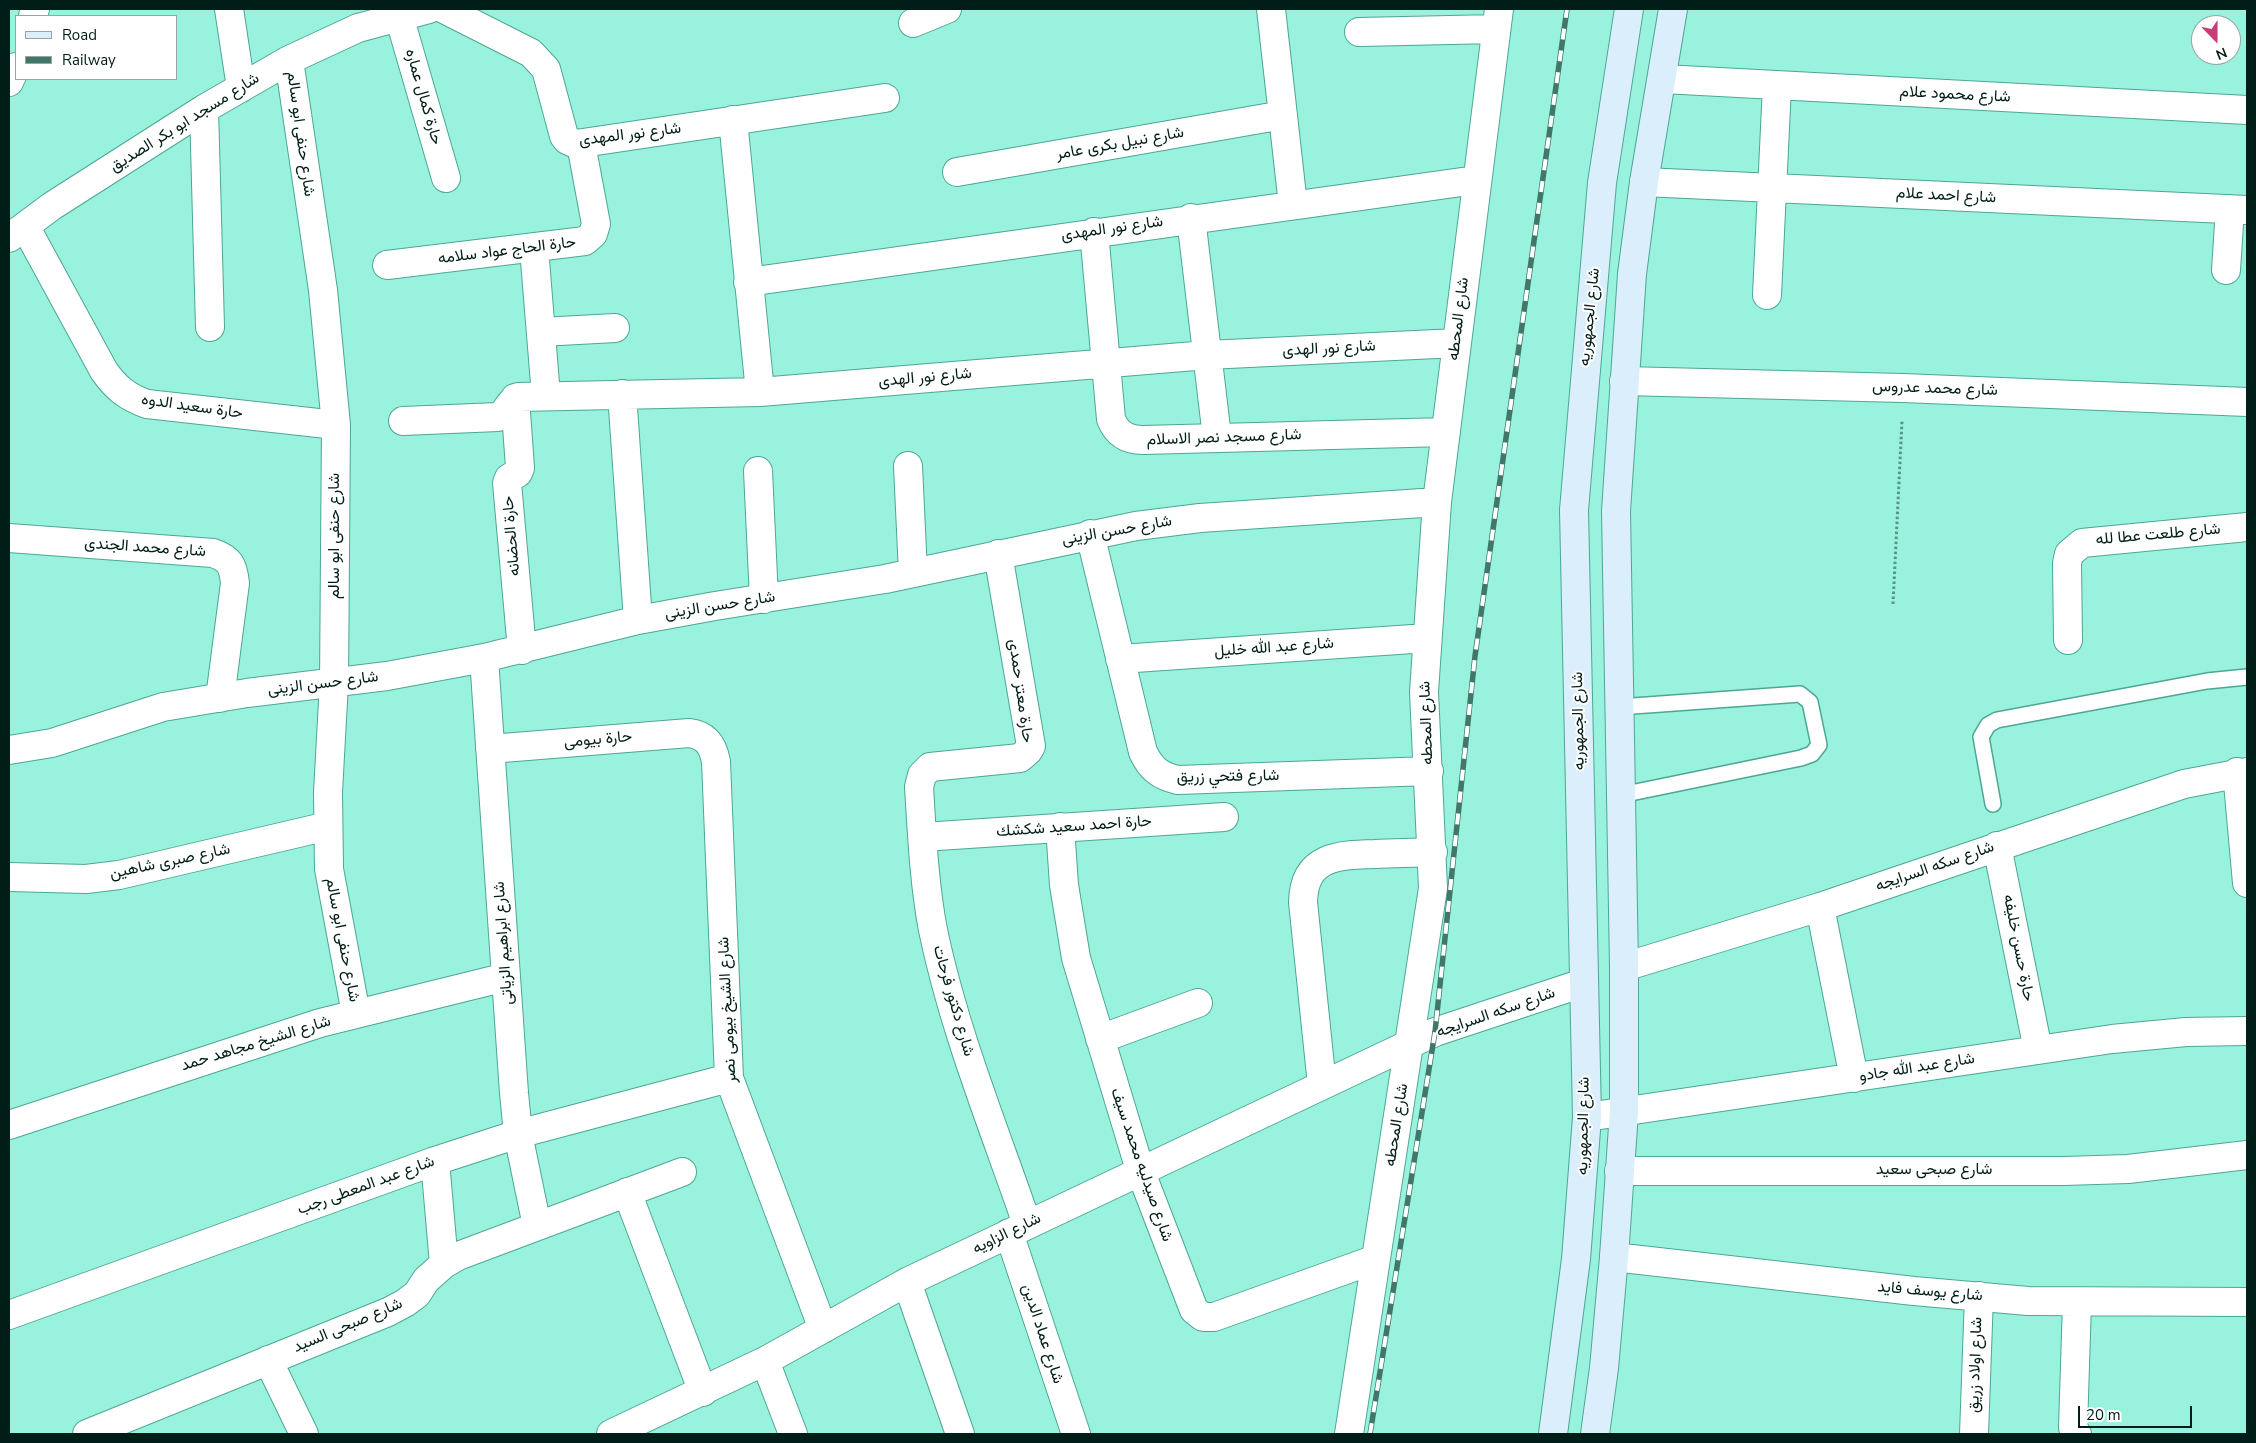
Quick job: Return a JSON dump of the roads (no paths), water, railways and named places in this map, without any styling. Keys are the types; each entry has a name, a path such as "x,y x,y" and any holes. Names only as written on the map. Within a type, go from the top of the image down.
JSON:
{"main road":[{"name":"شارع الجمهوريه","path":"1553,1434 1576,1259 1587,1117 1574,510 1602,183 1629,9"},
{"path":"1595,1434 1604,1368 1614,1257 1624,1112 1624,966 1616,511 1632,274 1644,182 1663,79 1673,9"}],"street":[{"path":"229,9 242,88"},
{"name":"شارع مسجد ابو بكر الصديق","path":"17,232 52,206 204,109 357,18 399,16 429,9"},
{"name":"شارع نور المهدى","path":"444,9 531,53 540,60 546,69 564,136 572,142 581,144 885,98"},
{"path":"913,23 947,9"},
{"path":"1271,9 1293,205"},
{"name":"حارة كمال عماره","path":"399,16 446,178"},
{"path":"1359,32 1497,19"},
{"name":"شارع المحطه","path":"1349,1434 1433,888 1433,852 1424,692 1437,502 1497,19"},
{"name":"شارع حنفى ابو سالم","path":"289,60 323,290 336,425 334,684 328,826 329,869 356,1014"},
{"path":"9,82 15,69"},
{"name":"شارع محمود علام","path":"1663,79 2247,110"},
{"path":"1767,295 1777,86"},
{"path":"204,109 210,327"},
{"name":"شارع نبيل بكرى عامر","path":"957,172 1283,115"},
{"path":"733,120 760,392"},
{"name":"حارة الحاج عواد سلامه","path":"387,265 580,243 593,234 596,224 581,144"},
{"name":"شارع نور المهدى","path":"748,282 1191,218 1476,180"},
{"name":"شارع احمد علام","path":"1644,182 2238,210"},
{"path":"2226,270 2238,210"},
{"path":"1191,218 1218,437"},
{"name":"حارة سعيد الدوه","path":"17,232 104,370 115,386 130,398 147,404 336,425"},
{"name":"شارع مسجد نصر الاسلام","path":"1094,232 1111,419 1119,433 1134,440 1446,432"},
{"path":"534,248 546,396"},
{"path":"541,332 615,328"},
{"name":"شارع نور الهدى","path":"515,398 760,392 1207,355 1456,343"},
{"name":"شارع محمد عدروس","path":"1624,382 1903,388 2247,402"},
{"path":"622,394 638,620"},
{"path":"403,421 498,417 506,412 510,402 515,398"},
{"name":"حارة الحضانه","path":"515,398 520,468 518,473 509,478 507,483 522,650"},
{"path":"908,466 913,573"},
{"path":"758,471 764,599"},
{"name":"شارع حسن الزينى","path":"9,750 52,743 163,707 387,676 484,658 638,620 913,573 1090,534 1200,518 1437,502"},
{"name":"شارع طلعت عطا لله","path":"2068,640 2067,563 2070,554 2082,543 2247,527"},
{"name":"شارع فتحي زريق","path":"1090,534 1143,752 1155,771 1166,778 1178,780 1429,771"},
{"name":"شارع محمد الجندى","path":"9,538 213,553 225,557 233,565 236,582 220,698"},
{"name":"حارة معتز حمدى","path":"925,771 942,765 1020,758 1031,746 998,554"},
{"name":"شارع عبد الله خليل","path":"1120,659 1427,638"},
{"name":"شارع ابراهيم الزياتى","path":"484,658 518,1134 537,1226"},
{"name":"حارة بيومى","path":"490,748 689,733 705,738"},
{"name":"شارع الشيخ بيومى نصر","path":"705,738 711,745 716,762 729,1078 823,1329"},
{"name":"شارع دكتور فرحات","path":"925,771 920,786 927,895 944,976 1018,1228"},
{"path":"2242,772 2247,883"},
{"name":"شارع سكه السرايجه","path":"1624,966 1820,906 2184,784 2242,772"},
{"name":"حارة احمد سعيد شكشك","path":"923,837 1224,817"},
{"name":"شارع صبرى شاهين","path":"9,877 86,879 119,875 328,826"},
{"name":"شارع صيدليه محمد سيف","path":"1060,828 1069,927 1076,958 1140,1170 1191,1305 1203,1317 1214,1317 1376,1259"},
{"name":"حارة حسن خليفه","path":"1997,846 2038,1050"},
{"path":"1322,1085 1303,902 1303,890 1307,878 1314,868 1336,857 1433,852"},
{"path":"1820,906 1854,1078"},
{"name":"شارع الشيخ مجاهد حمد","path":"9,1125 266,1040 356,1014 506,977"},
{"name":"شارع سكه السرايجه","path":"1409,1045 1435,1032 1583,983"},
{"path":"1100,1039 1198,1003"},
{"name":"شارع عبد الله جادو","path":"1587,1117 2112,1039 2186,1032 2247,1031"},
{"name":"شارع الزاويه","path":"611,1434 765,1361 907,1282 1140,1170 1409,1045"},
{"name":"شارع عبد المعطى رجب","path":"9,1315 434,1161 518,1134 729,1078"},
{"name":"شارع صبحى سعيد","path":"1619,1171 2064,1171 2128,1169 2247,1155"},
{"path":"434,1161 444,1264"},
{"name":"شارع صبحى السيد","path":"87,1434 405,1303 417,1294 426,1280 444,1264 483,1246 682,1172"},
{"path":"627,1192 703,1392"},
{"name":"شارع عماد الدين","path":"1018,1228 1076,1434"},
{"name":"شارع يوسف فايد","path":"1614,1257 1914,1291 1979,1296 2078,1302 2247,1302"},
{"path":"907,1282 960,1434"},
{"name":"شارع اولاد زريق","path":"1974,1434 1979,1296"},
{"path":"2076,1434 2074,1428 2078,1302"},
{"path":"268,1360 304,1434"},
{"path":"765,1361 793,1434"}],"lane":[{"path":"1993,804 1981,736 1988,725 1997,720 2207,681 2247,677"},
{"path":"1619,707 1800,694 1810,702 1819,745 1812,754 1800,758 1621,795"}],"railway":[{"path":"1370,1434 1435,1032 1475,656 1567,9"}]}
